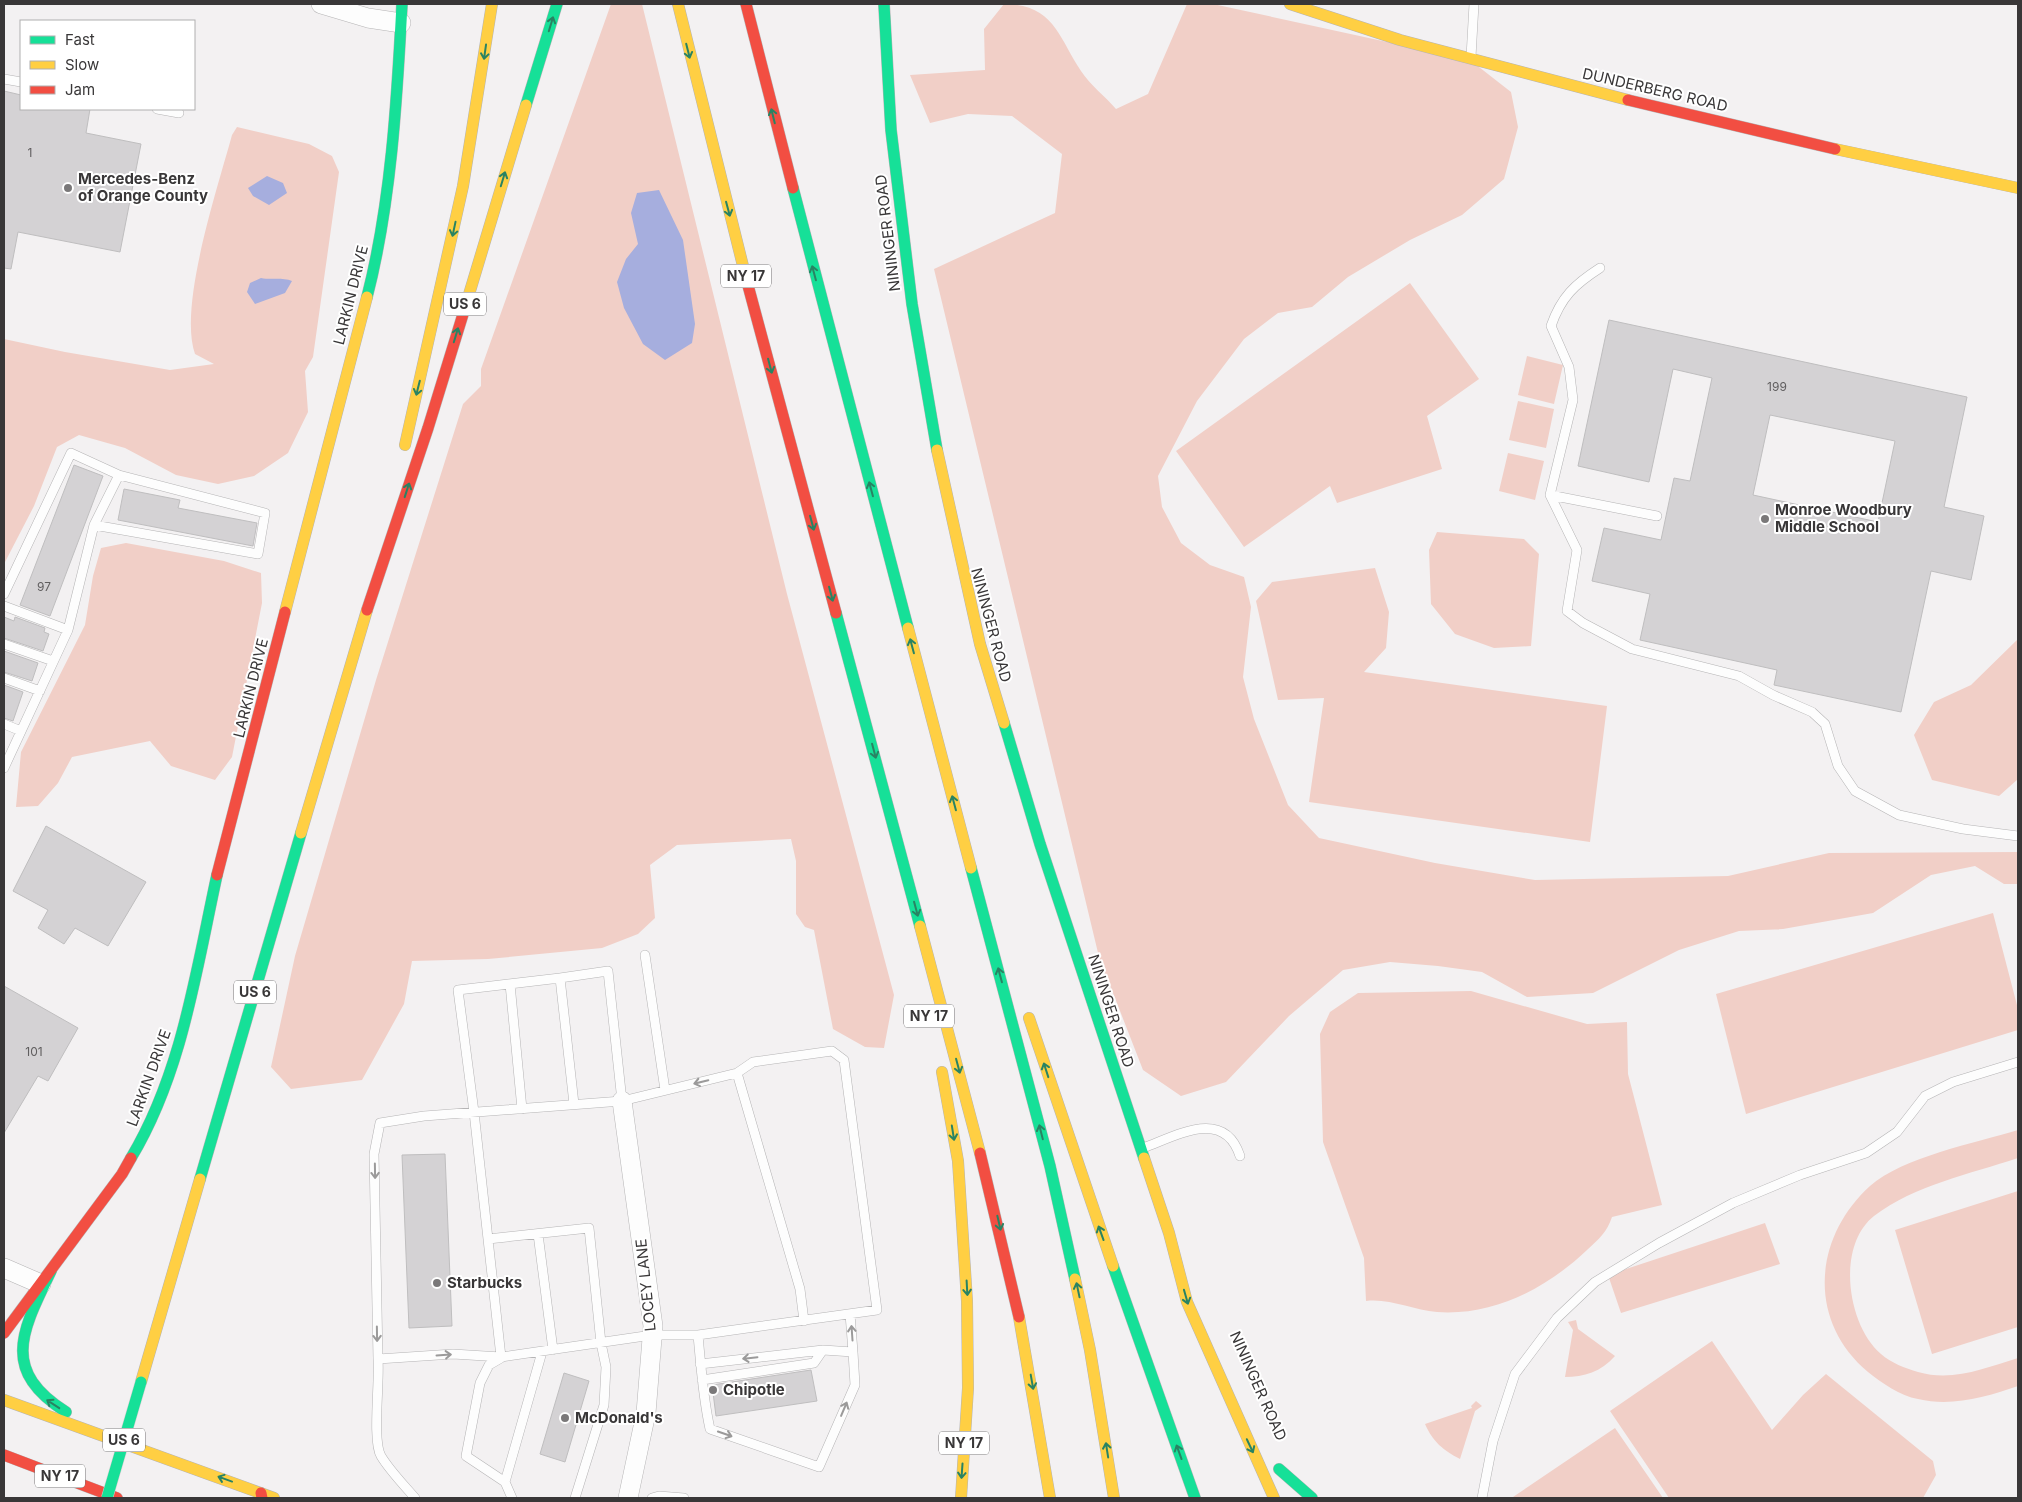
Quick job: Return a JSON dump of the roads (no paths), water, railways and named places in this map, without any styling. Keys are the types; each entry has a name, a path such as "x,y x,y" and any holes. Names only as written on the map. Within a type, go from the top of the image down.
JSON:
{"main road":[{"name":"LARKIN DRIVE","path":"4,1332 46,1278 116,1181 144,1135 166,1081 187,1014 218,872 379,251 398,78 402,4"},
{"name":"US 6","path":"403,454 463,186 492,4"},
{"name":"US 6","path":"107,1498 370,602 428,428 557,4"},
{"name":"NY 17","path":"678,4 734,234 885,794 910,936"},
{"path":"746,4 778,134 1065,1229 1090,1350 1114,1498"},
{"name":"NININGER ROAD","path":"884,4 891,130 905,252 930,417 952,529 1000,715 1169,1233 1190,1310 1274,1498"},
{"name":"DUNDERBERG ROAD","path":"1290,4 1332,20 1470,60 1647,105 2018,188"},
{"name":"US 6","path":"370,602 394,491"},
{"path":"885,794 992,1196 1020,1321 1050,1498"},
{"path":"966,850 1000,933"},
{"path":"1026,1010 1089,1199 1195,1498"},
{"name":"NY 17","path":"940,1062 958,1161 967,1301 968,1388 961,1498"},
{"name":"NININGER ROAD","path":"1169,1233 1194,1281"},
{"path":"46,1278 21,1337 19,1354 22,1368 31,1386 42,1396 109,1440"},
{"path":"4,1400 261,1496 274,1498"},
{"name":"NY 17","path":"4,1454 117,1498"},
{"path":"1292,1498 1277,1464 1312,1498"}],"street":[{"path":"321,4 368,18 401,23"},
{"name":"LOCEY LANE","path":"622,1101 653,1326 646,1412 628,1498"},
{"path":"4,1268 46,1278"}],"lane":[{"path":"1470,60 1474,4"},
{"path":"4,78 20,82"},
{"path":"162,110 179,113"},
{"path":"1600,268 1575,284 1556,312 1551,326 1569,367 1573,400 1550,495 1577,550 1567,611 1583,623 1632,649 1739,676 1773,695 1812,712 1825,724 1838,766 1855,792 1899,815 1963,830 2018,836"},
{"path":"4,594 71,453 119,475 265,513 258,554 94,525"},
{"path":"4,768 68,630 94,525 119,475"},
{"path":"1550,495 1658,516"},
{"path":"4,606 68,630"},
{"path":"4,644 53,662"},
{"path":"4,678 40,691"},
{"path":"4,724 21,731"},
{"path":"644,955 665,1090"},
{"path":"501,1358 474,1112 458,990 608,971 622,1101"},
{"path":"560,978 574,1104"},
{"path":"510,984 522,1109"},
{"path":"378,1359 454,1354 501,1358 652,1336 698,1335 877,1310 844,1060 832,1051 753,1062 737,1073 622,1101 474,1112 380,1123 374,1154 378,1359 377,1424 380,1454 415,1498"},
{"path":"1482,1498 1493,1441 1515,1374 1557,1318 1595,1282 1659,1242 1733,1203 1800,1175 1866,1153 1897,1132 1925,1096 1953,1082 2018,1062"},
{"path":"737,1073 800,1289 804,1321"},
{"path":"1141,1149 1196,1129 1210,1128 1224,1131 1229,1136 1240,1156"},
{"path":"488,1240 589,1228 601,1343 606,1367 604,1405 575,1498"},
{"path":"538,1234 553,1350"},
{"path":"698,1335 703,1400 710,1429 819,1467 854,1386 850,1314"},
{"path":"700,1364 823,1350 853,1352"},
{"path":"702,1380 814,1363 823,1350"},
{"path":"504,1482 542,1352"},
{"path":"501,1358 489,1365 480,1383 466,1456 504,1482 512,1498"},
{"path":"652,1498 659,1496 684,1498"}],"water":[{"path":"267,176 283,183 287,193 269,205 253,196 248,188"},
{"path":"659,190 683,240 695,324 692,343 665,360 643,344 624,308 617,282 626,259 638,244 631,213 637,193"},
{"path":"261,278 292,281 285,293 255,304 247,292 250,283"}],"place":[{"name":"Mercedes-Benz of Orange County","path":"68,188"},
{"name":"Monroe Woodbury Middle School","path":"1765,519"},
{"name":"Starbucks","path":"437,1283"},
{"name":"Chipotle","path":"713,1390"},
{"name":"McDonald's","path":"565,1418"}]}
